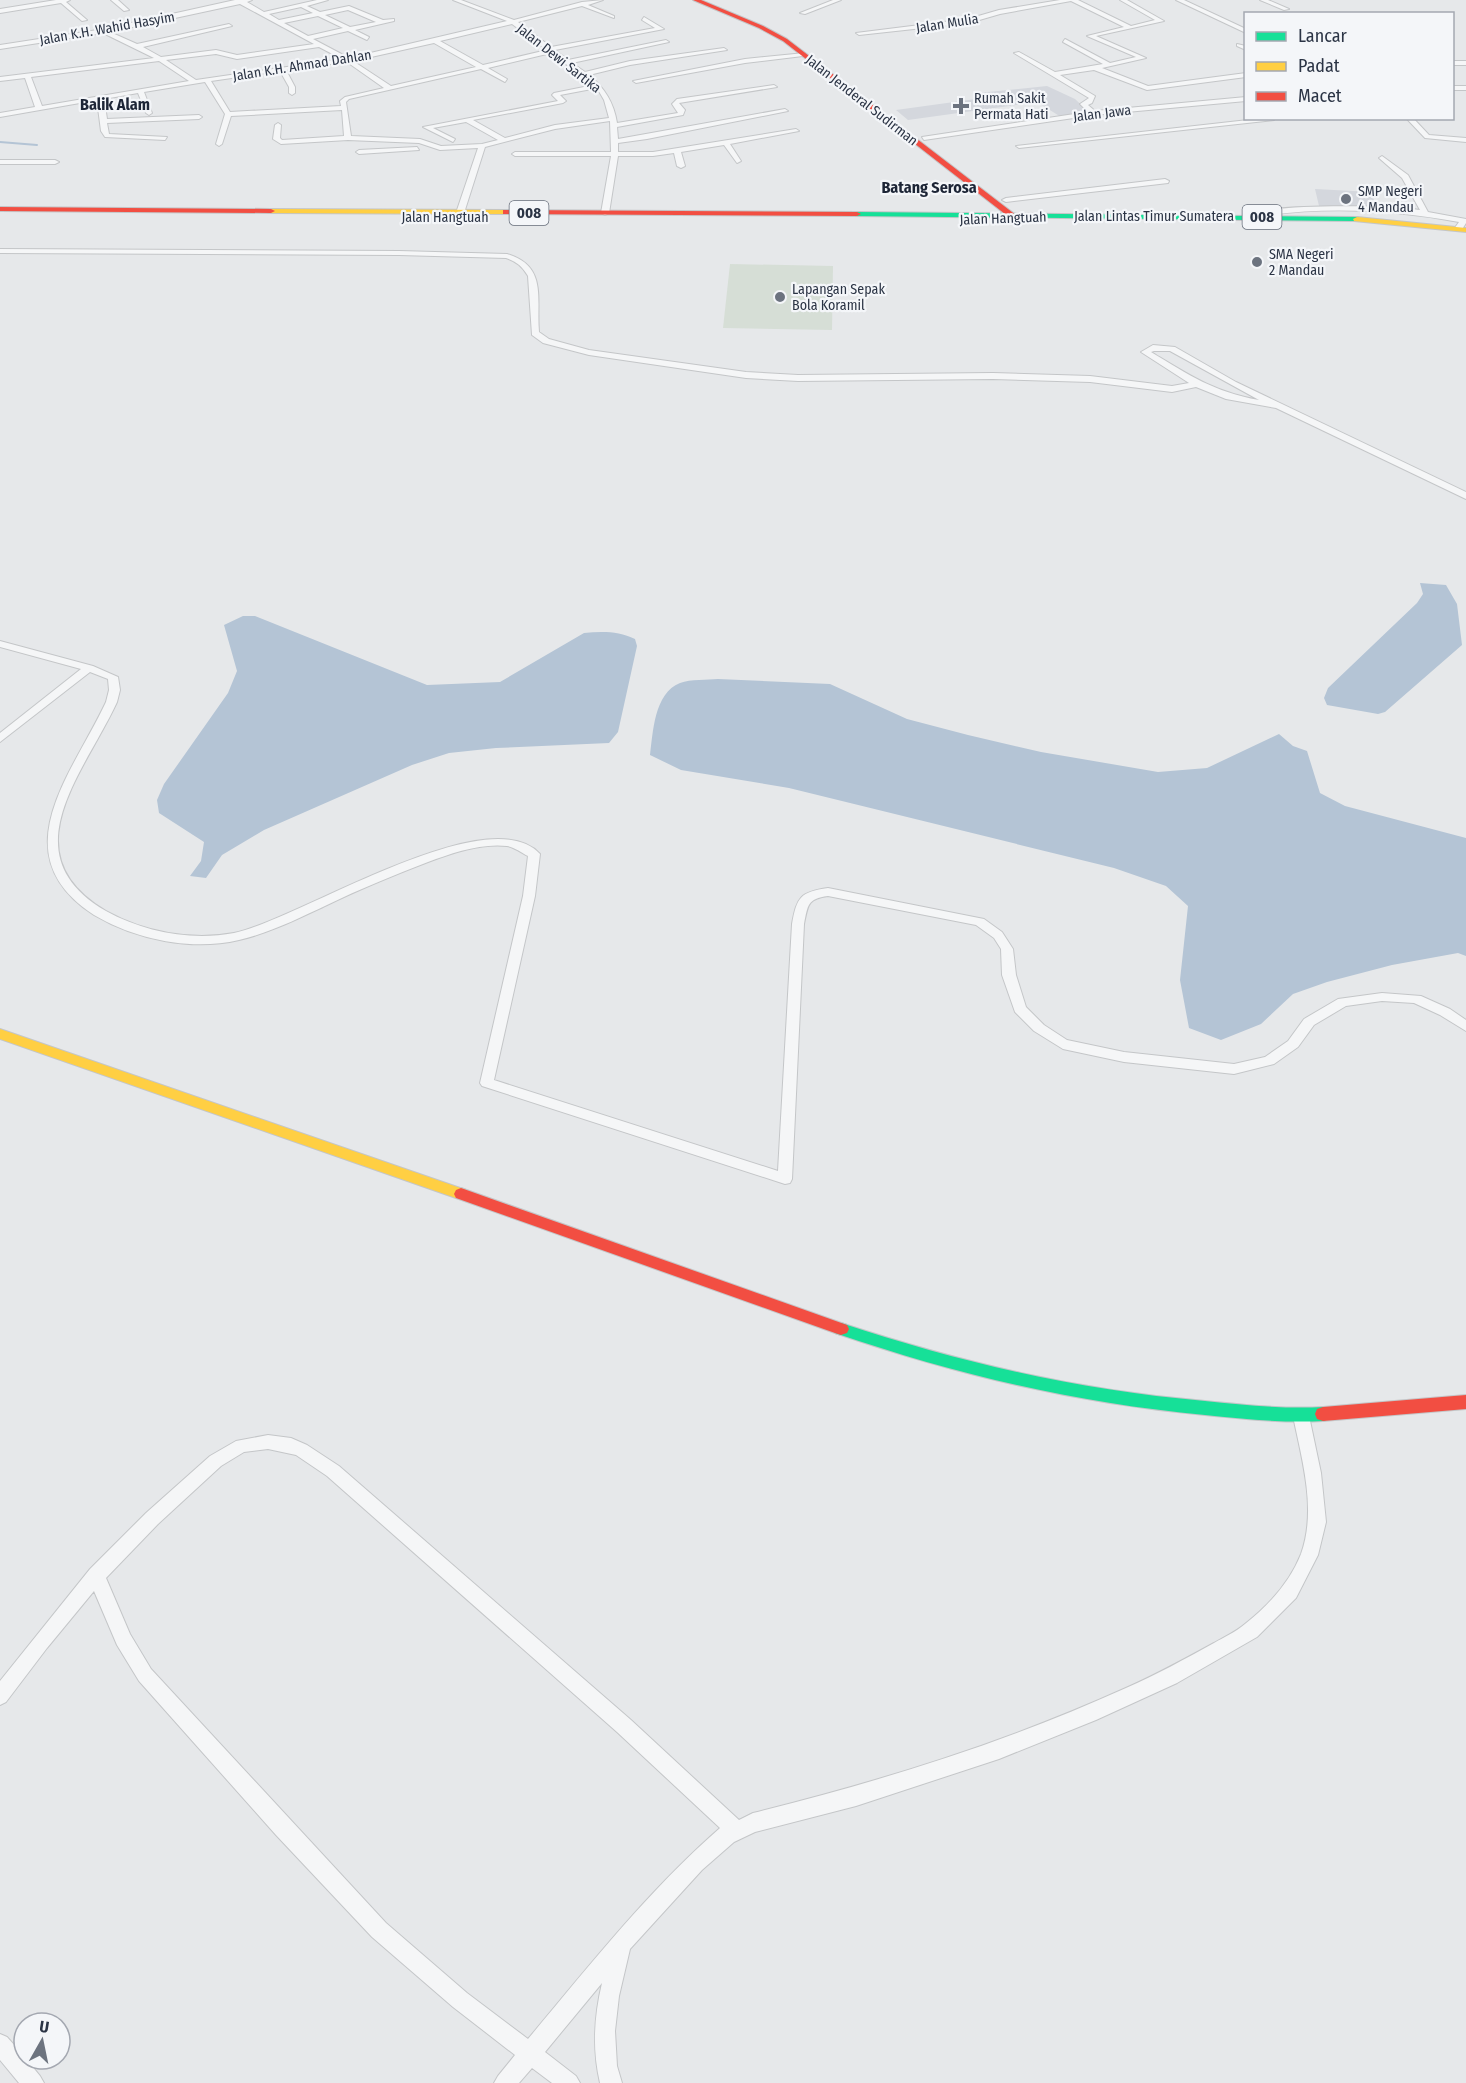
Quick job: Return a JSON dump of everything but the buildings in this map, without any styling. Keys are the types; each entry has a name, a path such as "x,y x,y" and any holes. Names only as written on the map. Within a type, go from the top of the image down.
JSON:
{"main road":[{"name":"Jalan Jenderal Sudirman","path":"696,0 756,22 785,40 1020,216"},
{"name":"Jalan Jenderal Sudirman","path":"708,0 791,39 836,76 924,138 938,153 1006,200 1020,216"},
{"name":"Jalan Hangtuah","path":"0,209 605,213 725,216"},
{"name":"Jalan Hangtuah","path":"0,215 1057,216"},
{"name":"Jalan Lintas Timur Sumatera","path":"1057,216 1249,216 1377,219 1463,225"},
{"path":"0,1034 901,1350 972,1371 1037,1386 1108,1398 1301,1416 1466,1402"}],"street":[{"path":"0,10 67,0"},
{"path":"114,0 126,10"},
{"name":"Jalan K.H. Wahid Hasyim","path":"0,46 104,31 249,0"},
{"path":"263,14 325,0"},
{"name":"Jalan Dewi Sartika","path":"456,0 512,21 599,86 606,97 615,141 615,155 605,213"},
{"name":"Jalan K.H. Ahmad Dahlan","path":"0,115 207,80 348,60 435,41 595,0"},
{"path":"804,13 838,0"},
{"path":"1013,0 1027,7"},
{"path":"1071,0 1128,27"},
{"name":"Jalan Mulia","path":"859,33 969,21 1027,7 1071,0"},
{"path":"1054,74 1142,59 1143,57 1090,37 1161,21 1124,0"},
{"path":"1179,0 1244,31"},
{"path":"1263,0 1286,9"},
{"path":"62,1 84,20"},
{"path":"239,1 348,60 389,88"},
{"path":"582,4 612,17"},
{"path":"301,5 367,38"},
{"path":"279,22 351,8 382,22"},
{"path":"307,38 392,20"},
{"path":"348,138 343,101 345,98 552,50 661,29 644,20"},
{"path":"137,46 229,26"},
{"path":"104,31 137,46 195,82"},
{"path":"1065,40 1110,65"},
{"path":"435,41 505,80"},
{"path":"566,62 666,42"},
{"path":"0,79 216,51 237,57 320,45"},
{"path":"582,75 630,63 724,50"},
{"path":"1017,53 1093,97 1090,102 1083,104 1094,113"},
{"path":"636,81 745,61 803,54"},
{"path":"1095,68 1147,88 1244,75"},
{"path":"284,70 292,87 292,93"},
{"path":"27,75 39,108"},
{"path":"207,80 228,114 219,144"},
{"path":"453,140 426,127 561,102 563,100 555,96 556,94 599,86"},
{"path":"359,152 482,146 555,127 613,123 681,114 682,110 675,103 677,101 774,87"},
{"path":"140,91 149,114"},
{"path":"100,98 107,136 165,138"},
{"name":"Jalan Jawa","path":"924,138 1094,113 1244,99"},
{"path":"228,114 345,108"},
{"path":"615,141 785,111"},
{"path":"104,121 199,117"},
{"path":"1063,118 1072,125"},
{"path":"466,119 504,140"},
{"path":"1019,146 1270,120"},
{"path":"1411,120 1427,137 1466,140"},
{"path":"278,125 276,139 281,142 348,138 420,141 440,148"},
{"path":"515,154 615,155 676,151 796,131"},
{"path":"1081,131 1089,138"},
{"path":"727,144 737,161"},
{"path":"460,213 482,146"},
{"path":"676,151 681,166"},
{"path":"1382,158 1406,177 1425,213"},
{"path":"0,162 55,162"},
{"path":"1006,200 1165,181"},
{"path":"1249,216 1284,210 1381,209 1425,213 1463,225"},
{"path":"0,251 399,253 507,256 518,258 528,268 534,287 532,318 534,333 546,341 589,352 726,373 771,377 993,376 1081,379 1172,389 1197,384"},
{"path":"1279,406 1229,397 1197,384 1148,356 1145,352 1160,347 1172,349 1233,384 1279,406 1466,496"},
{"path":"0,644 89,668 113,677 116,685 111,704 64,793 53,822 51,839 58,872 67,886 86,903 120,923 160,937 192,940 238,936 284,920 371,879 448,850 477,844 509,842 526,845 534,854 529,896 487,1083 785,1179 798,924 802,903 813,894 828,892 961,916 980,922 999,935 1007,949 1009,975 1020,1009 1039,1028 1063,1044 1124,1057 1234,1069 1269,1061 1293,1044 1309,1022 1343,1002 1382,997 1416,999 1445,1012 1466,1026"},
{"path":"0,739 89,668"},
{"path":"505,2083 622,1943 695,1863 727,1835 753,1823 856,1797 999,1750 1089,1714 1171,1677 1251,1631 1290,1592 1309,1555 1317,1522 1313,1473 1301,1416"},
{"path":"0,1696 41,1638 96,1575 138,1530 212,1463 240,1446 262,1442 289,1444 312,1454 342,1479 624,1726 737,1831"},
{"path":"96,1575 123,1639 146,1675 211,1750 379,1930 460,2000 569,2083"},
{"path":"611,2083 603,2035 609,1994 622,1943"},
{"path":"0,2044 33,2083"}],"shaded area":[{"name":"Rumah Sakit Permata Hati","path":"1047,86 1075,99 1090,113 1061,117 1037,102 908,120 896,110 983,98 978,93"},
{"name":"SMP Negeri 4 Mandau","path":"1315,189 1372,192 1376,209 1319,206"},
{"name":"Lapangan Sepak Bola Koramil","path":"730,264 833,266 832,330 723,328"}],"water":[{"path":"1420,583 1446,585 1457,604 1462,645 1385,712 1378,714 1327,705 1324,698 1328,688 1417,603 1423,594"},
{"path":"243,616 255,616 427,685 500,682 584,633 623,634 635,639 637,646 618,732 609,743 496,748 449,753 412,765 264,830 222,855 206,878 190,876 201,861 204,842 159,813 157,800 164,784 228,693 237,671 224,625"},
{"path":"694,680 830,684 907,719 1041,752 1158,772 1207,768 1279,734 1293,746 1307,751 1320,793 1345,806 1466,838 1466,956 1458,953 1392,965 1327,982 1293,994 1261,1024 1221,1040 1189,1028 1180,980 1188,906 1166,886 1114,868 789,788 681,770 650,755 656,714 671,688"}],"waterway":[{"path":"0,142 37,145"}],"traffic: fast":[{"path":"857,214 1357,219"},
{"path":"841,1329 934,1359 1071,1391 1165,1405 1282,1415 1323,1414"}],"traffic: slow":[{"path":"271,211 506,212"},
{"path":"1357,219 1466,230"},
{"path":"0,1034 461,1194"}],"traffic: jam":[{"path":"696,0 761,27 785,40 1017,219"},
{"path":"0,209 271,211"},
{"path":"506,212 857,214"},
{"path":"461,1194 841,1329"},
{"path":"1323,1414 1466,1402"}],"place":[{"name":"Rumah Sakit Permata Hati","path":"961,106"},
{"name":"SMP Negeri 4 Mandau","path":"1346,199"},
{"name":"SMA Negeri 2 Mandau","path":"1257,262"},
{"name":"Lapangan Sepak Bola Koramil","path":"780,297"}],"district":[{"name":"Balik Alam","path":"115,104"},
{"name":"Batang Serosa","path":"929,187"}]}
